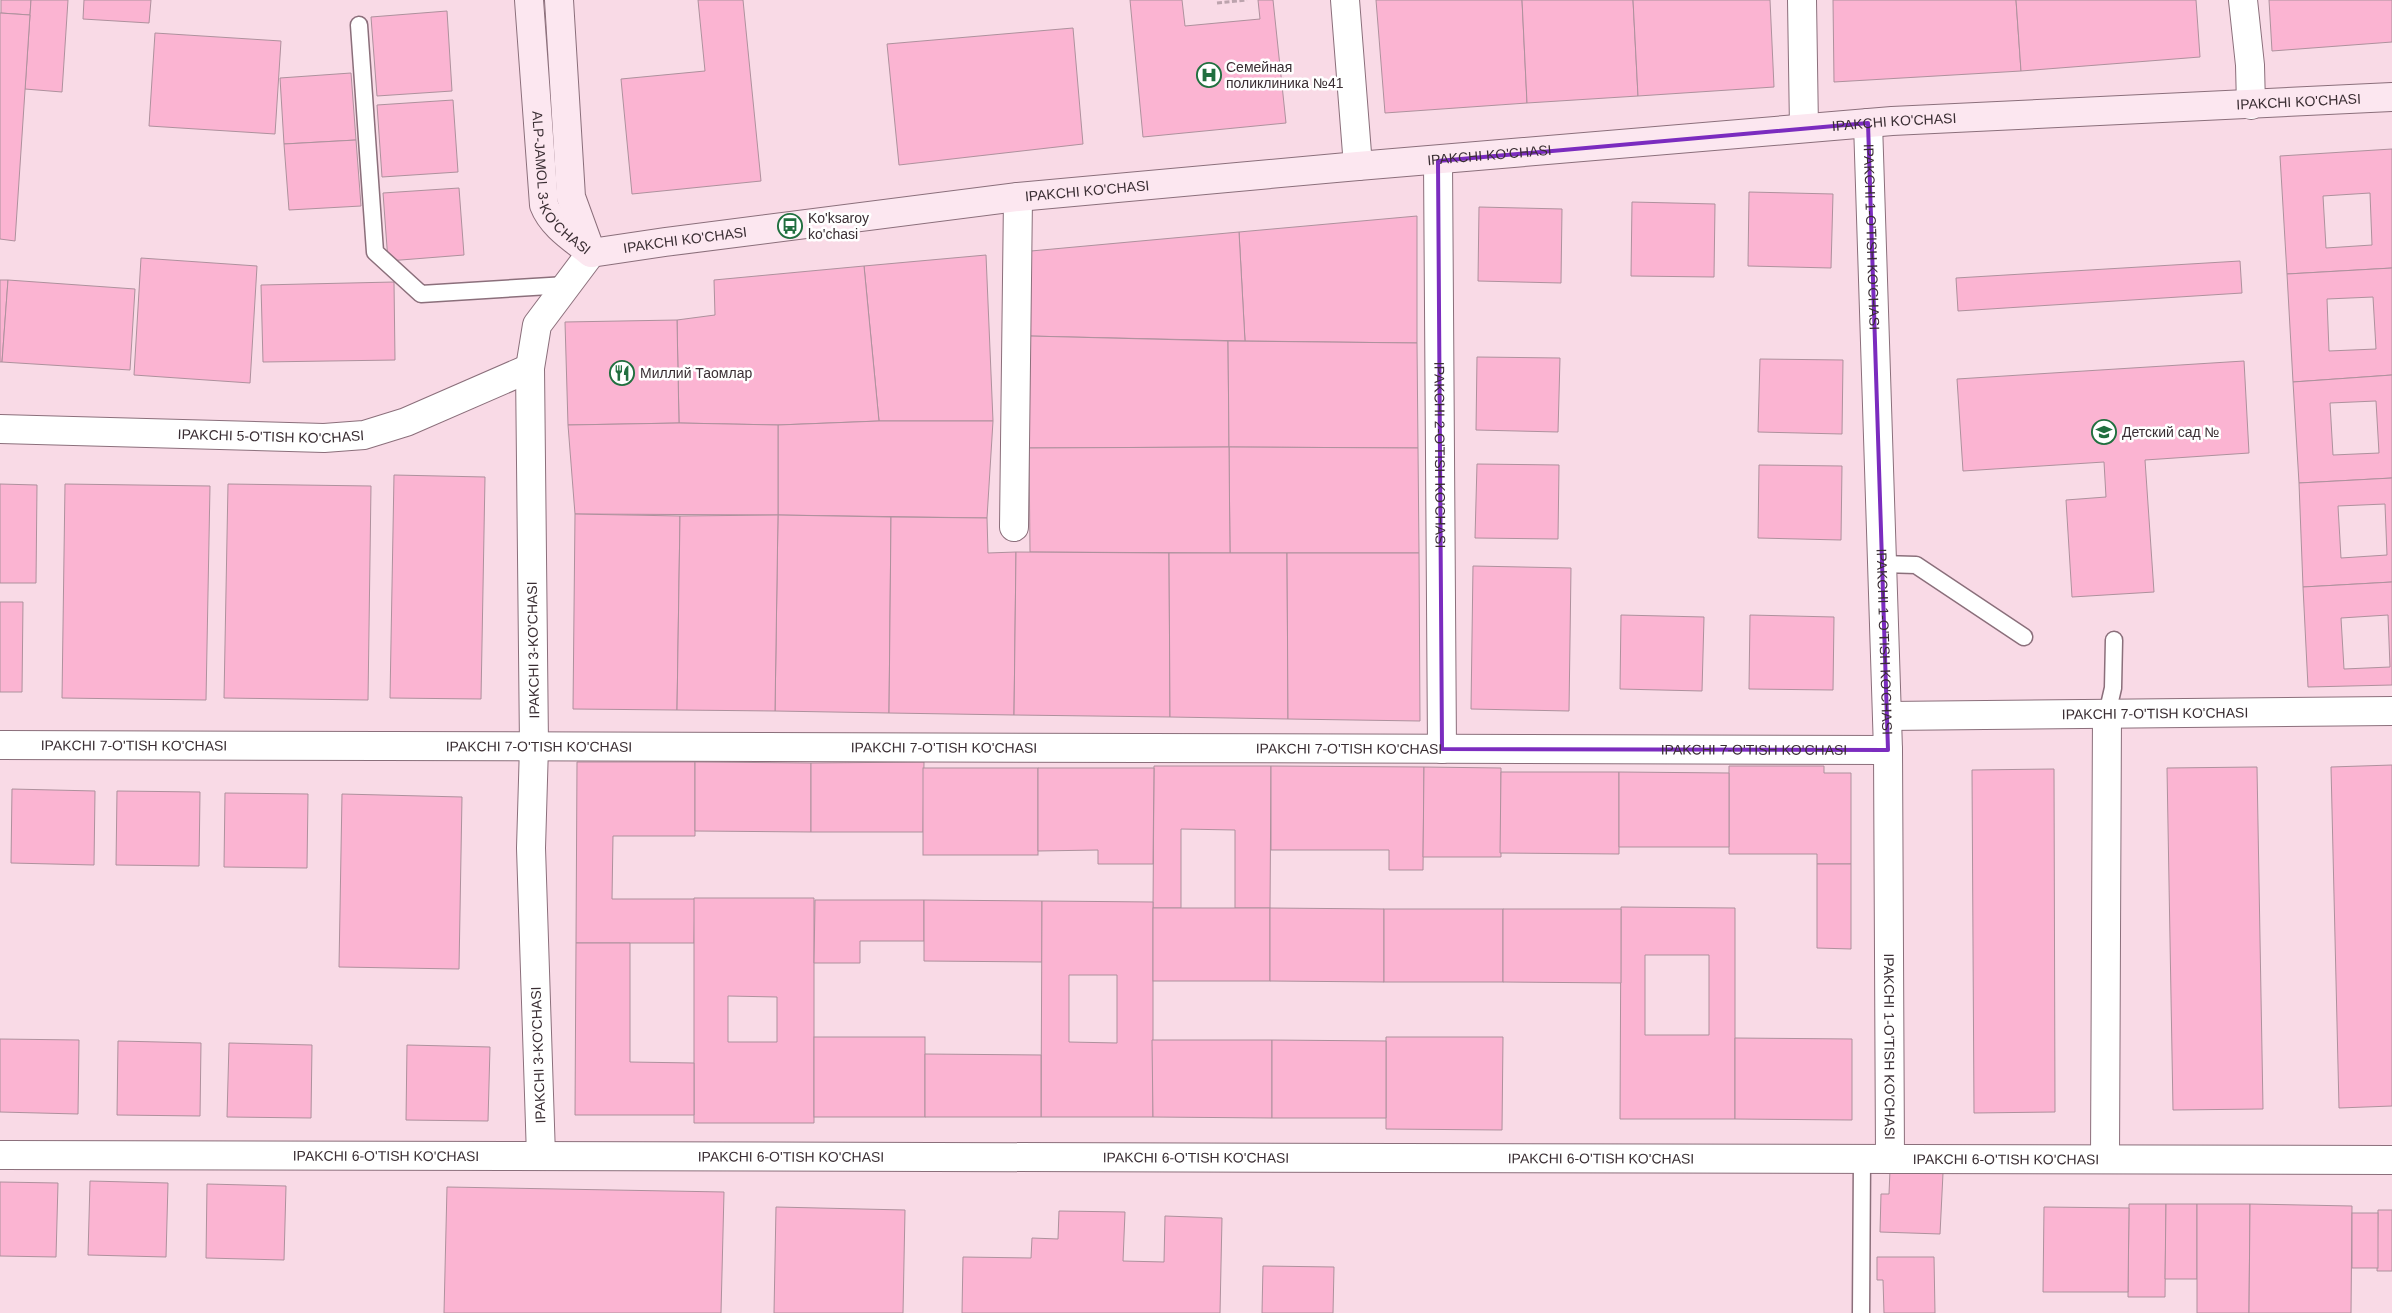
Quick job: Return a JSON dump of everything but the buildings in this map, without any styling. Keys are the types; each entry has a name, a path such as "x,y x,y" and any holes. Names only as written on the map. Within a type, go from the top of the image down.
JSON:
{"main road":[{"name":"ALP-JAMOL 3-KO'CHASI","path":"529,0 544,205 548,215 556,224 591,254"},
{"name":"ALP-JAMOL 3-KO'CHASI","path":"559,0 571,197 591,254"},
{"name":"IPAKCHI KO'CHASI","path":"591,254 664,242 1018,197 1358,166 1438,161 1868,123 2392,98"}],"street":[{"path":"1344,0 1358,166"},
{"path":"1802,0 1804,128"},
{"path":"2243,0 2250,65 2251,105"},
{"name":"IPAKCHI 1-O'TISH KO'CHASI","path":"1868,123 1888,750 1890,1159"},
{"name":"IPAKCHI 2-O'TISH KO'CHASI","path":"1438,161 1442,749"},
{"path":"1014,527 1018,197"},
{"name":"IPAKCHI 3-KO'CHASI","path":"541,1156 531,848 534,746 530,368 537,325 591,254"},
{"name":"IPAKCHI 5-O'TISH KO'CHASI","path":"0,429 324,438 364,435 406,422 530,368"},
{"name":"IPAKCHI 7-O'TISH KO'CHASI","path":"1887,716 2392,711"},
{"path":"2105,1159 2106,714"},
{"name":"IPAKCHI 7-O'TISH KO'CHASI","path":"0,744 1888,750"},
{"name":"IPAKCHI 6-O'TISH KO'CHASI","path":"0,1155 2392,1160"}],"lane":[{"path":"359,25 375,252 421,294 566,285"},
{"path":"1882,564 1916,565 2024,637"},
{"path":"2106,714 2114,688 2114,640"},
{"path":"1861,1313 1862,1159"}],"path":[{"path":"1217,3 1247,0"}],"highlighted area":[{"path":"1868,123 1888,750 1442,749 1438,161"}],"place":[{"name":"Семейная поликлиника №41","path":"1209,75"},
{"name":"Ko'ksaroy ko'chasi","path":"790,226"},
{"name":"Миллий Таомлар","path":"622,373"},
{"name":"Детский сад №","path":"2104,432"}]}
